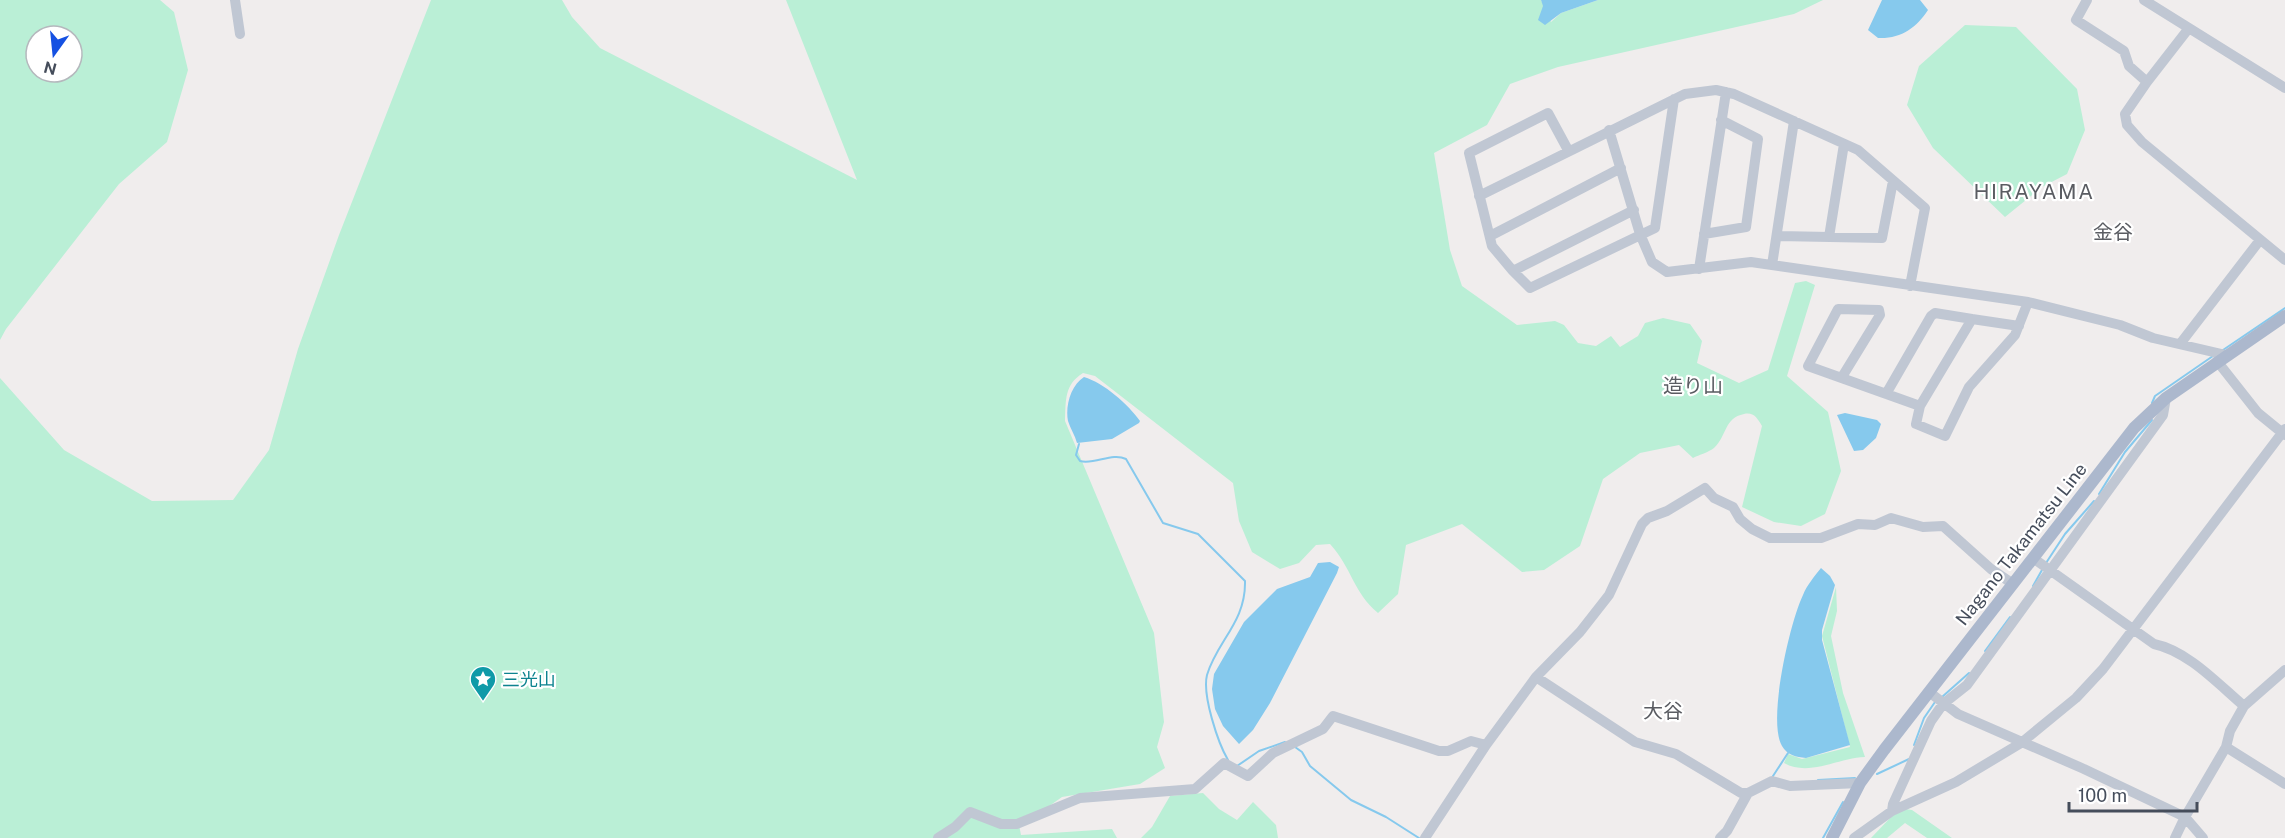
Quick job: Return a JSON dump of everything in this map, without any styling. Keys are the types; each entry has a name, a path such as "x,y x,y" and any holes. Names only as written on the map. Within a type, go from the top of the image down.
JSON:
{"main road":[{"name":"Nagano Takamatsu Line","path":"1832,838 1860,783 1937,699 2013,584 2043,565 2134,428 2166,398 2220,355 2285,316"}],"street":[{"path":"235,0 240,34"},
{"path":"2144,0 2285,88"},
{"path":"2085,1 2076,20 2124,51 2129,66 2147,82"},
{"path":"2189,28 2125,114 2127,125 2142,142 2285,260"},
{"path":"1479,196 1674,99 1697,91 1726,92 1858,150 1925,208 1910,286"},
{"path":"1699,269 1726,92"},
{"path":"1568,150 1548,113 1469,153 1492,246 1513,272 1530,288 1655,228 1674,99"},
{"path":"1704,234 1746,227 1758,139 1722,120"},
{"path":"1772,265 1794,121"},
{"path":"1610,130 1640,234 1652,261 1667,272 1751,262 2028,302 2120,325 2220,355 2258,413 2284,432 2090,684 2021,743 1956,782 1892,811 1854,838"},
{"path":"1829,237 1844,144"},
{"path":"1490,236 1621,168"},
{"path":"1777,236 1882,238 1893,181"},
{"path":"1513,272 1634,210"},
{"path":"2180,344 2260,240"},
{"path":"1972,320 1920,406 1916,424 1944,436 1969,387 2015,335 2028,302"},
{"path":"1842,377 1881,315 1879,310 1838,309 1808,366 1920,406"},
{"path":"1886,394 1931,316 1935,313 2019,326"},
{"path":"1937,699 1967,685 2043,565 2163,415 2166,398"},
{"path":"1425,838 1486,746 1536,677 1580,632 1609,594 1642,524 1648,518 1667,511 1705,488 1714,498 1733,507 1740,519 1752,530 1770,538 1821,538 1858,524 1875,525 1891,518 1923,527 1943,526 1990,569 2013,584"},
{"path":"2043,565 2133,630 2207,673 2244,706"},
{"path":"2175,838 2226,747 2230,731 2244,706 2285,670"},
{"path":"1536,677 1635,742 1676,754 1741,793 1748,793 1772,781 1791,786 1860,783"},
{"path":"1937,699 2021,743 2084,769 2185,817 2203,838"},
{"path":"1892,811 1893,804 1931,722 1937,699"},
{"path":"938,838 955,827 970,812 1001,824 1017,824 1080,798 1194,789 1224,763 1248,776 1273,753 1323,729 1333,716 1439,751 1448,751 1471,741 1486,746"},
{"path":"2226,747 2285,783"},
{"path":"1720,838 1748,793"}],"green space":[{"path":"0,0 160,0 174,12 188,70 167,142 119,184 6,329 0,340"},
{"path":"431,0 562,0 572,17 600,48 857,180 786,0 1541,0 1551,22 1561,13 1598,0 1823,0 1794,14 1558,67 1510,84 1487,125 1434,153 1450,250 1462,286 1517,325 1555,321 1564,325 1578,343 1596,346 1611,336 1620,347 1638,336 1645,323 1663,318 1690,324 1702,341 1697,363 1739,383 1768,370 1795,283 1806,281 1815,285 1787,376 1828,412 1841,471 1825,514 1801,526 1774,522 1742,507 1762,426 1753,415 1744,414 1729,423 1718,443 1707,452 1693,458 1679,445 1640,453 1603,479 1580,546 1544,570 1522,572 1462,524 1406,545 1398,594 1378,613 1363,597 1330,544 1316,545 1299,563 1280,569 1252,552 1239,521 1233,483 1095,376 1083,373 1069,388 1065,421 1154,633 1164,722 1157,747 1165,768 1140,784 1062,797 1045,809 1018,820 1021,835 1112,829 1117,838 0,838 0,378 64,450 152,501 233,500 269,450 298,349 339,235"},
{"path":"1965,25 2016,27 2077,89 2085,130 2067,174 2042,187 2005,217 1933,148 1907,105 1919,66"},
{"path":"1836,587 1837,611 1831,636 1843,693 1865,757 1813,768 1794,767 1784,763 1788,754 1802,759 1850,747 1822,636"},
{"path":"1203,793 1219,809 1237,820 1253,802 1276,825 1278,838 1141,838 1152,827 1170,796"},
{"path":"1905,809 1912,810 1952,838 1927,838 1905,823 1887,838 1871,838 1892,816"}],"water":[{"path":"1541,0 1598,0 1561,13 1545,25 1538,20 1543,6"},
{"path":"1882,0 1920,0 1928,10 1907,31 1894,37 1878,38 1868,30"},
{"path":"1084,377 1100,384 1115,395 1135,414 1139,423 1112,439 1077,443 1068,421 1067,409 1072,390"},
{"path":"1845,413 1877,420 1881,424 1876,438 1863,450 1854,451 1837,415"},
{"path":"1330,562 1339,567 1337,573 1270,703 1253,730 1239,744 1223,726 1215,709 1212,689 1214,674 1244,622 1277,589 1310,577 1318,563"},
{"path":"1821,568 1830,576 1835,585 1822,630 1822,640 1850,745 1806,758 1786,752 1778,733 1777,716 1782,671 1792,626 1807,588"}],"waterway":[{"path":"2223,350 2285,308"},
{"path":"2152,403 2155,396 2213,356"},
{"path":"2099,494 2125,452 2152,420"},
{"path":"1079,444 1076,455 1080,461 1115,457 1126,459 1163,523 1198,534 1245,581 1241,608 1217,652 1207,675 1206,684 1212,719 1228,760"},
{"path":"2046,563 2065,534 2094,501"},
{"path":"2033,586 2042,570"},
{"path":"1985,651 2010,617"},
{"path":"1942,697 1969,673"},
{"path":"1914,745 1924,718 1935,702"},
{"path":"1237,766 1259,751 1285,742"},
{"path":"1295,747 1302,752 1310,766 1351,800 1386,817 1419,838"},
{"path":"1773,776 1788,753"},
{"path":"1877,774 1909,759"},
{"path":"1818,780 1855,778"},
{"path":"1823,838 1843,802"}],"place":[{"name":"三光山","path":"483,702"}],"district":[{"name":"HIRAYAMA","path":"2034,191"},
{"name":"金谷","path":"2113,232"},
{"name":"造り山","path":"1693,386"},
{"name":"大谷","path":"1663,711"}]}
